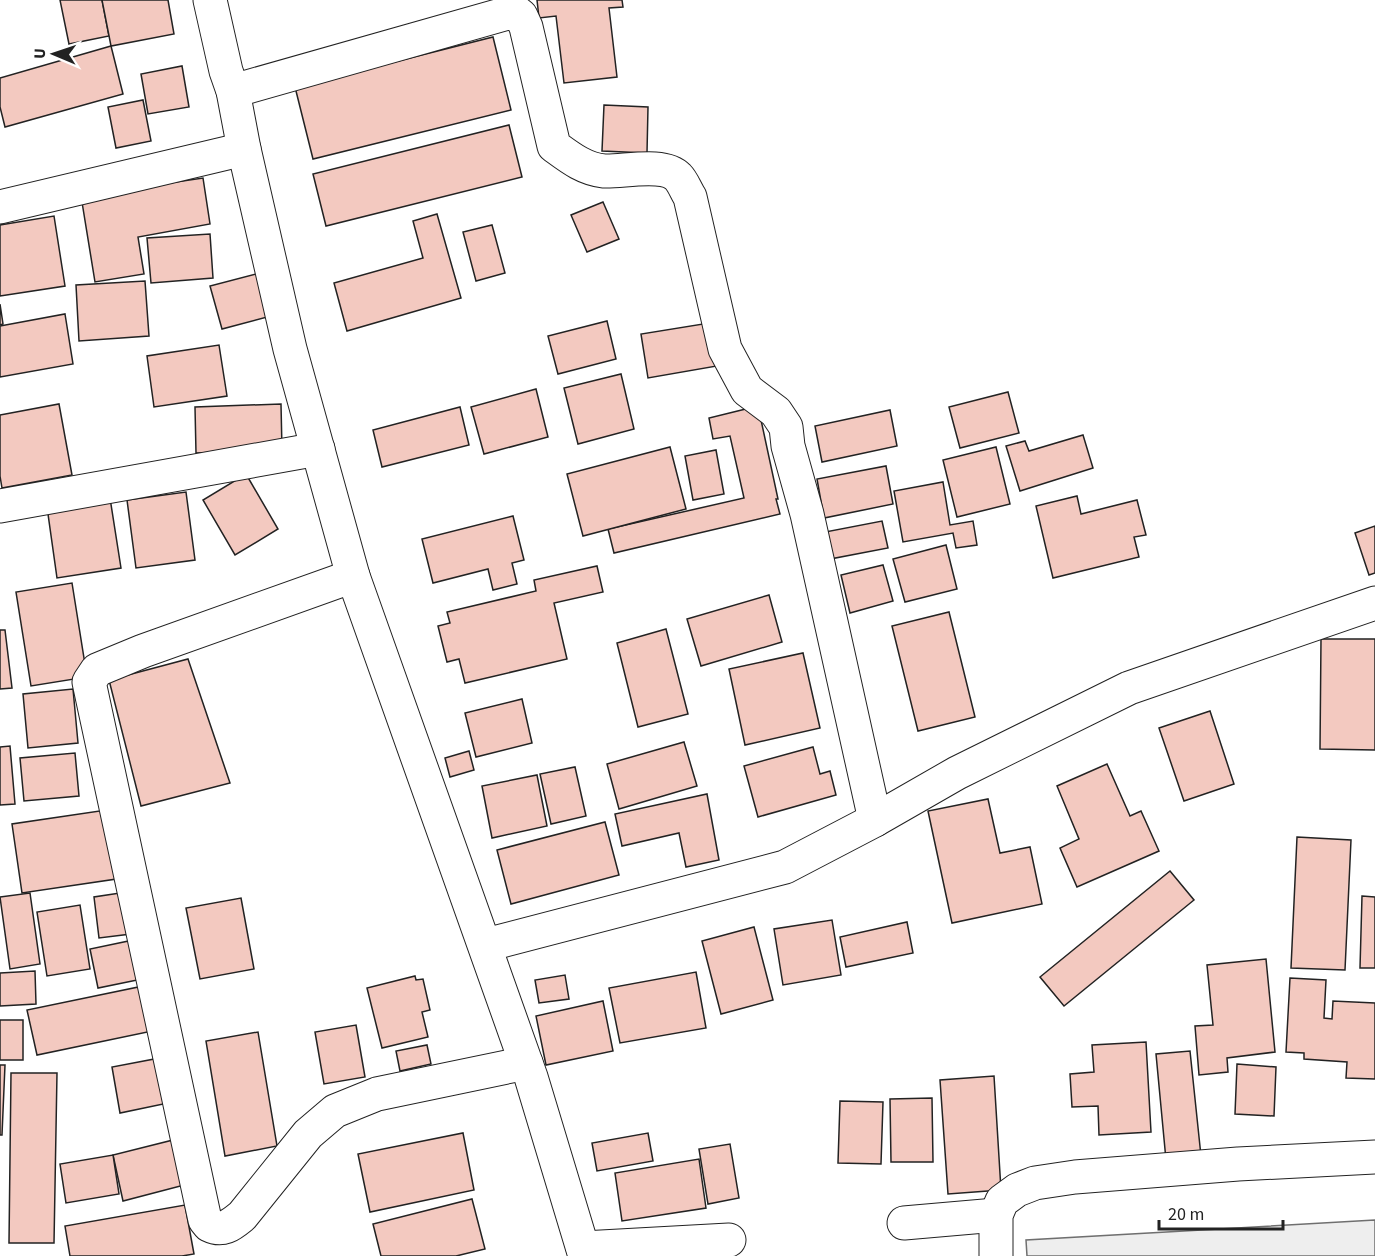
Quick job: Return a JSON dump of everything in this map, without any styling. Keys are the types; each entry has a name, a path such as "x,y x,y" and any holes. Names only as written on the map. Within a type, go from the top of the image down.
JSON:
{"main road":[{"path":"210,0 226,71 233,91 290,349 353,576 381,659 486,945 545,1121 584,1252 729,1240"},
{"path":"233,91 515,10 526,27 554,146 579,164 603,171 658,169 673,172 679,178 690,197 725,350 747,390 776,412 786,427 788,446 807,514 875,820"},
{"path":"0,207 244,149"},
{"path":"0,506 318,449"},
{"path":"353,576 143,651 97,670 89,682 206,1220 209,1225 223,1229 242,1216 308,1134 335,1111 377,1094 528,1070"},
{"path":"486,945 785,867 875,820 957,773 1129,688 1213,657 1309,627 1375,603"},
{"path":"996,1256 996,1215 1002,1201 1017,1190 1035,1183 1075,1177 1238,1164 1375,1157"},
{"path":"904,1223 996,1215"}],"shaded area":[{"path":"1375,1220 1375,1256 1027,1256 1026,1240"}],"building":[{"path":"60,0 102,0 109,36 69,44"},
{"path":"102,0 168,0 174,34 111,46"},
{"path":"537,0 622,0 623,7 609,8 617,77 564,83 556,16 539,18"},
{"path":"493,37 511,110 313,159 295,87"},
{"path":"111,46 123,94 5,127 0,107 0,78"},
{"path":"182,66 189,107 148,114 141,74"},
{"path":"143,100 151,141 116,148 108,107"},
{"path":"604,105 648,107 647,153 602,151"},
{"path":"509,125 522,177 326,226 313,174"},
{"path":"203,178 210,224 138,237 144,274 95,282 81,196"},
{"path":"603,202 619,239 587,252 571,215"},
{"path":"437,214 461,298 347,331 334,283 423,258 413,221"},
{"path":"54,216 65,286 0,296 0,225"},
{"path":"492,225 505,273 476,281 463,232"},
{"path":"210,234 213,278 151,283 147,238"},
{"path":"260,273 271,316 222,329 210,286"},
{"path":"145,281 149,336 79,341 76,285"},
{"path":"0,304 3,324 0,325"},
{"path":"65,314 73,364 0,377 0,326"},
{"path":"607,321 616,359 558,374 548,336"},
{"path":"709,323 717,366 648,378 641,334"},
{"path":"219,345 227,396 154,407 147,356"},
{"path":"621,374 634,429 578,444 564,388"},
{"path":"536,389 548,437 484,454 471,407"},
{"path":"1008,392 1019,433 960,448 949,407"},
{"path":"59,404 72,475 2,488 0,415"},
{"path":"281,404 282,450 196,453 195,407"},
{"path":"758,406 780,514 614,553 608,529 744,498 730,436 713,439 709,418"},
{"path":"460,407 469,445 382,467 373,430"},
{"path":"890,410 897,446 822,462 815,426"},
{"path":"1083,435 1093,468 1020,491 1006,446 1025,441 1029,451"},
{"path":"670,447 686,509 583,536 567,474"},
{"path":"996,447 1010,504 957,517 943,460"},
{"path":"716,450 724,494 693,500 685,456"},
{"path":"886,466 893,504 824,518 817,479"},
{"path":"246,474 278,529 235,555 203,500"},
{"path":"943,482 950,525 973,521 977,545 956,548 953,533 903,542 894,491"},
{"path":"186,492 195,560 136,568 127,500"},
{"path":"1077,496 1081,514 1137,500 1146,535 1134,537 1139,557 1053,578 1036,506"},
{"path":"110,498 121,568 57,578 47,507"},
{"path":"513,516 524,560 512,563 517,584 493,590 488,569 433,583 422,539"},
{"path":"882,521 888,548 830,559 825,532"},
{"path":"1375,526 1375,573 1369,575 1355,533"},
{"path":"946,545 957,589 905,602 893,559"},
{"path":"883,565 893,601 850,613 841,575"},
{"path":"597,566 603,592 554,603 567,659 465,683 459,659 447,662 438,626 450,623 447,612 536,591 534,580"},
{"path":"72,583 87,677 31,686 16,592"},
{"path":"769,595 782,642 701,666 687,619"},
{"path":"949,612 975,717 918,731 892,626"},
{"path":"666,629 688,714 638,727 617,643"},
{"path":"0,630 5,630 12,688 0,689"},
{"path":"1321,639 1375,639 1375,750 1320,749"},
{"path":"803,653 820,728 745,745 729,669"},
{"path":"188,659 230,783 141,806 109,680"},
{"path":"73,689 78,743 28,748 23,694"},
{"path":"522,699 532,743 476,757 465,713"},
{"path":"1210,711 1234,784 1184,801 1159,728"},
{"path":"684,742 697,786 619,809 607,764"},
{"path":"10,746 15,804 0,805 0,747"},
{"path":"813,747 820,774 830,771 836,795 758,817 744,766"},
{"path":"469,751 474,770 450,777 445,758"},
{"path":"75,753 79,796 24,801 20,758"},
{"path":"1107,764 1130,816 1141,811 1159,851 1077,887 1060,848 1079,839 1057,786"},
{"path":"575,767 586,816 551,824 540,774"},
{"path":"537,775 547,826 492,838 482,786"},
{"path":"707,794 719,860 686,867 679,833 622,846 615,814"},
{"path":"988,799 1000,853 1030,847 1042,904 952,923 928,811"},
{"path":"113,809 123,878 22,893 12,824"},
{"path":"605,822 619,875 511,904 497,850"},
{"path":"1297,837 1351,840 1345,970 1291,968"},
{"path":"1170,871 1194,900 1064,1006 1040,977"},
{"path":"133,891 139,933 99,938 94,897"},
{"path":"30,893 40,964 10,969 0,897"},
{"path":"1362,896 1375,897 1375,968 1360,968"},
{"path":"241,898 254,969 200,979 186,908"},
{"path":"80,905 90,969 47,976 37,912"},
{"path":"832,920 841,975 783,985 774,929"},
{"path":"907,922 913,953 846,967 840,937"},
{"path":"754,927 773,1000 721,1014 702,941"},
{"path":"143,938 152,977 98,988 90,949"},
{"path":"1266,959 1275,1052 1227,1058 1228,1072 1199,1075 1195,1026 1213,1025 1207,965"},
{"path":"35,971 36,1004 0,1006 0,973"},
{"path":"696,972 706,1028 620,1043 609,988"},
{"path":"565,975 569,999 539,1003 535,980"},
{"path":"415,976 416,980 423,979 430,1010 422,1012 428,1037 382,1048 367,988"},
{"path":"1290,978 1326,980 1324,1018 1332,1019 1333,1001 1375,1003 1375,1079 1346,1078 1347,1062 1304,1059 1304,1053 1286,1052"},
{"path":"153,984 162,1029 37,1055 27,1010"},
{"path":"603,1001 613,1051 546,1065 536,1016"},
{"path":"0,1020 23,1020 23,1060 0,1060"},
{"path":"356,1025 365,1077 324,1084 315,1032"},
{"path":"258,1032 277,1146 225,1156 206,1041"},
{"path":"1146,1042 1151,1132 1099,1135 1098,1106 1072,1107 1070,1074 1094,1072 1092,1045"},
{"path":"427,1045 431,1064 400,1071 396,1051"},
{"path":"1190,1051 1201,1156 1166,1160 1156,1054"},
{"path":"165,1057 173,1102 120,1113 112,1067"},
{"path":"1237,1064 1276,1067 1274,1116 1235,1114"},
{"path":"0,1065 5,1065 2,1135 0,1135"},
{"path":"11,1073 57,1073 54,1243 9,1243"},
{"path":"994,1076 1001,1190 948,1194 940,1080"},
{"path":"932,1098 933,1162 891,1162 890,1099"},
{"path":"840,1101 883,1102 881,1164 838,1163"},
{"path":"463,1133 474,1190 370,1212 358,1154"},
{"path":"648,1133 653,1161 597,1171 592,1143"},
{"path":"181,1138 192,1183 123,1201 113,1155"},
{"path":"730,1144 739,1198 708,1204 699,1149"},
{"path":"113,1155 119,1194 66,1203 60,1164"},
{"path":"699,1159 706,1208 622,1221 615,1173"},
{"path":"472,1199 485,1249 456,1256 381,1256 373,1224"},
{"path":"185,1205 194,1254 182,1256 70,1256 65,1226"}]}
